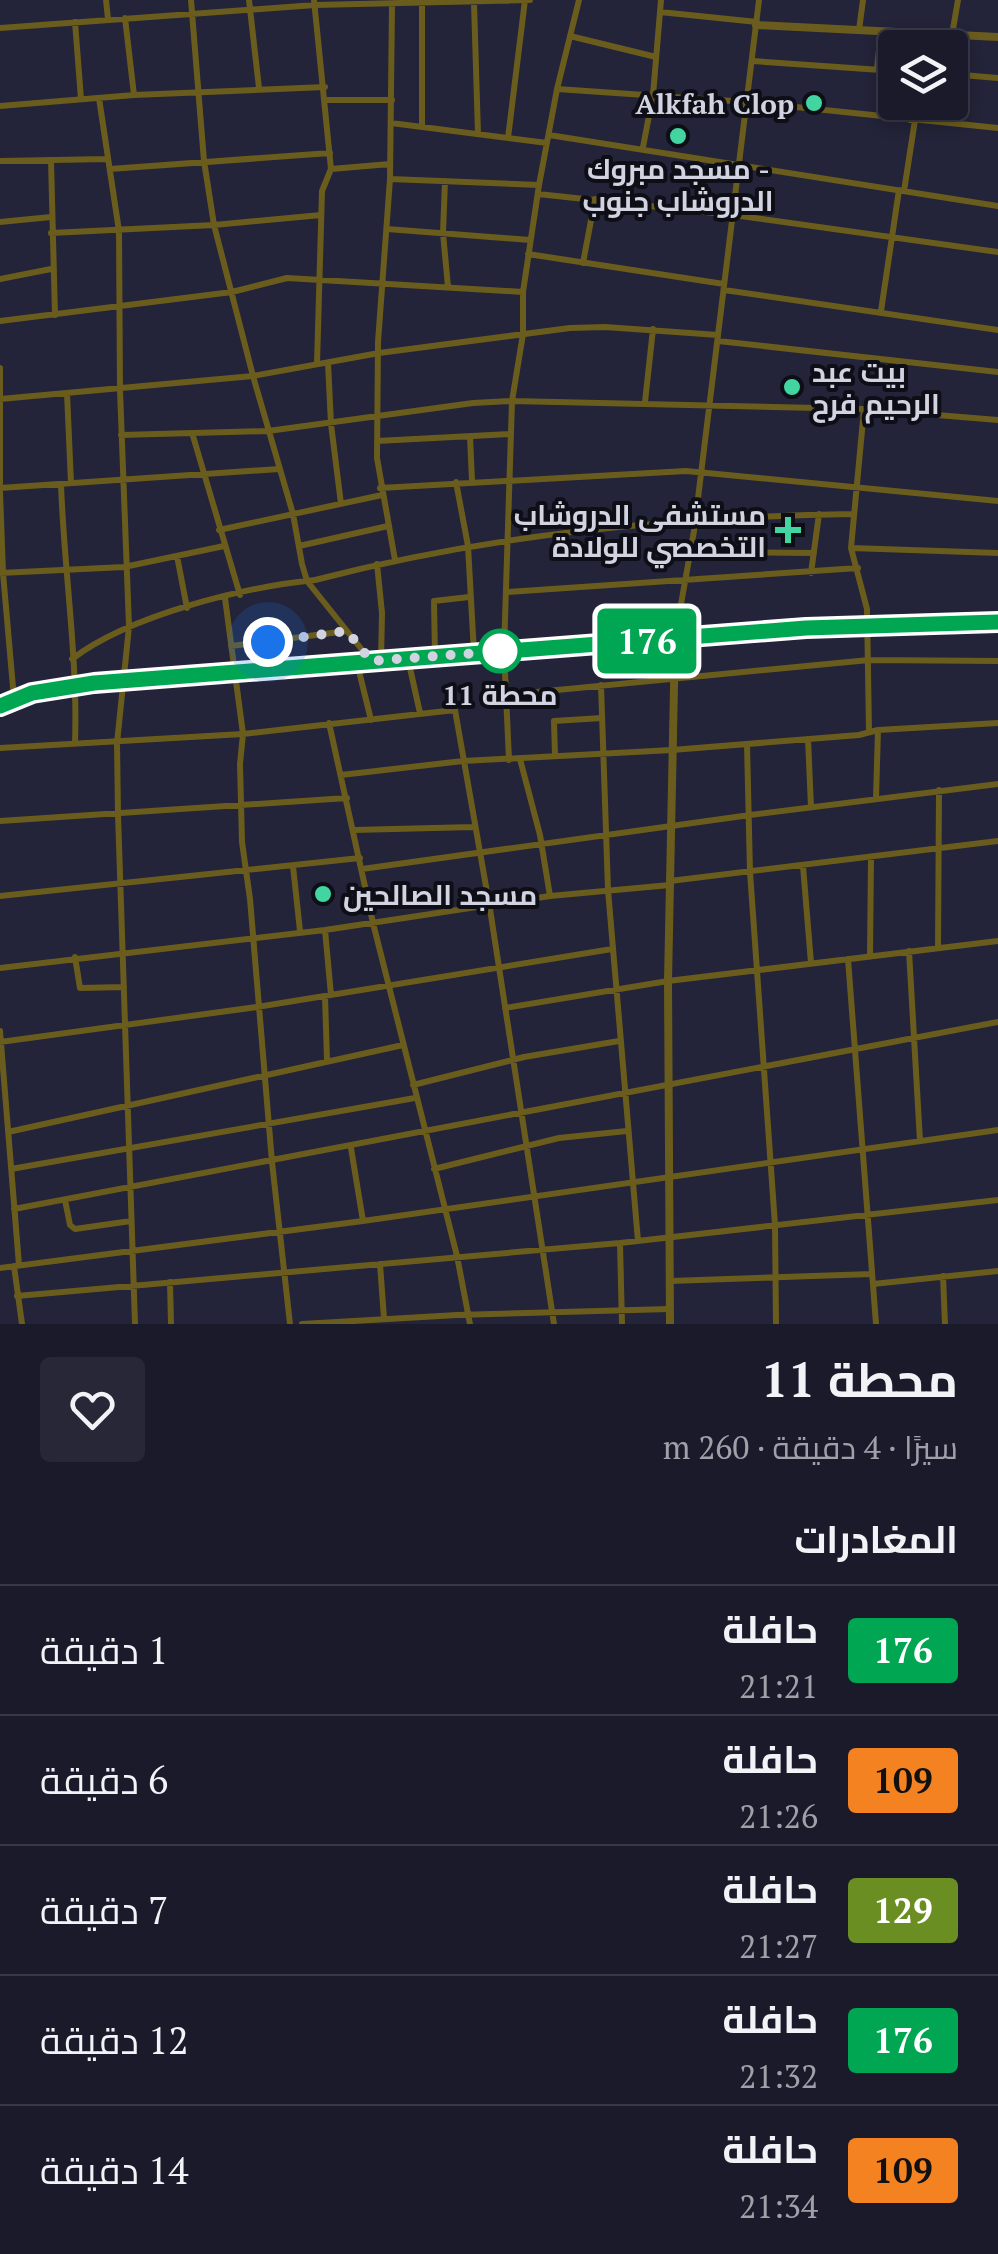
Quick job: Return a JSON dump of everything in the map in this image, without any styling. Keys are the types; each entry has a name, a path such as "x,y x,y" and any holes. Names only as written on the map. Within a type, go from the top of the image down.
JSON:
{"street":[{"path":"106,0 108,20"},
{"path":"191,0 204,161 214,225 294,514 307,581 376,660"},
{"path":"0,28 192,14 250,4 392,5 528,0 508,138"},
{"path":"509,760 504,651 512,401 523,334 528,254 557,89 580,0"},
{"path":"643,148 653,96 661,0"},
{"path":"670,1324 668,981 675,638 696,521 760,0"},
{"path":"859,30 862,0"},
{"path":"953,30 958,0"},
{"path":"314,3 331,169 322,191 316,364"},
{"path":"474,3 478,134"},
{"path":"250,4 259,88"},
{"path":"422,4 422,127"},
{"path":"392,5 390,179 377,441 381,492 396,560"},
{"path":"660,12 878,31"},
{"path":"126,18 134,95"},
{"path":"75,22 81,99"},
{"path":"968,35 998,38"},
{"path":"570,36 656,57"},
{"path":"753,62 877,70 878,60"},
{"path":"968,76 998,78"},
{"path":"0,106 134,95 325,87"},
{"path":"557,89 747,102 878,116"},
{"path":"99,98 119,231 128,627 117,743 118,814 135,1324"},
{"path":"326,100 392,100"},
{"path":"881,311 912,120 998,128"},
{"path":"391,123 508,138 643,148 998,206"},
{"path":"110,169 330,153"},
{"path":"0,162 108,159"},
{"path":"51,160 54,315"},
{"path":"331,169 390,164"},
{"path":"390,179 539,190 998,252"},
{"path":"445,181 443,234 448,287"},
{"path":"583,263 595,199"},
{"path":"51,233 321,215"},
{"path":"0,222 51,217"},
{"path":"387,229 531,240"},
{"path":"528,254 998,330"},
{"path":"0,279 52,270"},
{"path":"0,321 232,292 287,278 523,292"},
{"path":"1,398 253,376 379,353 588,326 653,329 998,372"},
{"path":"646,402 653,329"},
{"path":"328,363 342,504"},
{"path":"0,368 4,633 14,699"},
{"path":"67,394 71,484"},
{"path":"121,436 268,431 512,401 864,409 998,420"},
{"path":"864,409 851,548 868,625 876,798"},
{"path":"377,441 510,434"},
{"path":"193,436 240,595"},
{"path":"470,436 472,481"},
{"path":"0,488 279,469"},
{"path":"219,530 381,492 456,482 671,470 998,501"},
{"path":"456,482 468,546 474,654"},
{"path":"61,484 64,569 77,686 76,744"},
{"path":"811,573 819,514"},
{"path":"72,659 128,627 186,608 468,546 696,521 853,514"},
{"path":"299,546 388,526"},
{"path":"2,572 124,567 224,546"},
{"path":"851,548 998,553"},
{"path":"691,552 814,553"},
{"path":"177,556 186,608"},
{"path":"376,660 382,612 377,564"},
{"path":"507,592 858,568"},
{"path":"435,656 434,601 470,597"},
{"path":"225,598 242,734 240,806 244,870 249,886 257,1007 290,1324"},
{"path":"0,706 14,699 77,686 124,681 675,638 868,625 998,622"},
{"path":"231,646 347,631"},
{"path":"408,658 420,713"},
{"path":"504,695 869,660 998,662"},
{"path":"357,662 370,720"},
{"path":"601,685 608,890 638,1240"},
{"path":"0,748 242,734 455,710 554,1324"},
{"path":"555,756 554,722 602,718"},
{"path":"329,723 373,923 470,1320"},
{"path":"342,776 464,761 672,750 998,723"},
{"path":"808,738 811,807"},
{"path":"747,744 750,872 772,1163 776,1324"},
{"path":"520,759 550,896"},
{"path":"362,870 750,814 998,784"},
{"path":"938,948 939,790"},
{"path":"0,821 347,798"},
{"path":"354,830 473,827"},
{"path":"0,968 326,930 550,896 998,841"},
{"path":"870,956 871,857"},
{"path":"0,896 360,858"},
{"path":"292,866 300,932"},
{"path":"803,866 811,963"},
{"path":"326,930 327,1061"},
{"path":"505,1008 668,981 998,941"},
{"path":"0,1042 257,1007 612,949"},
{"path":"909,951 920,1141"},
{"path":"75,957 80,988 124,987"},
{"path":"848,959 876,1324"},
{"path":"14,1209 998,1022"},
{"path":"0,1031 22,1324"},
{"path":"413,1084 513,1060 619,1041"},
{"path":"8,1132 403,1045"},
{"path":"11,1169 416,1098"},
{"path":"434,1170 584,1133 627,1130"},
{"path":"0,1268 363,1222 998,1130"},
{"path":"350,1148 363,1222"},
{"path":"64,1200 70,1226 75,1230 131,1221"},
{"path":"18,1296 620,1243 998,1200"},
{"path":"620,1243 622,1324"},
{"path":"380,1264 384,1318"},
{"path":"873,1284 998,1271"},
{"path":"670,1282 872,1274"},
{"path":"943,1276 945,1324"},
{"path":"170,1282 171,1324"},
{"path":"302,1324 670,1309"}],"bus line":[{"name":"176","path":"0,706 32,693 94,683 806,628 998,622"}],"place":[{"name":"Alkfah Clop","path":"814,103"},
{"name":"مسجد مبروك - الدروشاب جنوب","path":"678,136"},
{"name":"بيت عبد الرحيم فرح","path":"792,387"},
{"name":"مستشفى الدروشاب التخصصي للولادة","path":"788,530"},
{"name":"محطة 11","path":"500,651"},
{"name":"مسجد الصالحين","path":"323,894"}],"route":[{"path":"268,642 347,631 371,661 504,651 500,651"}]}
